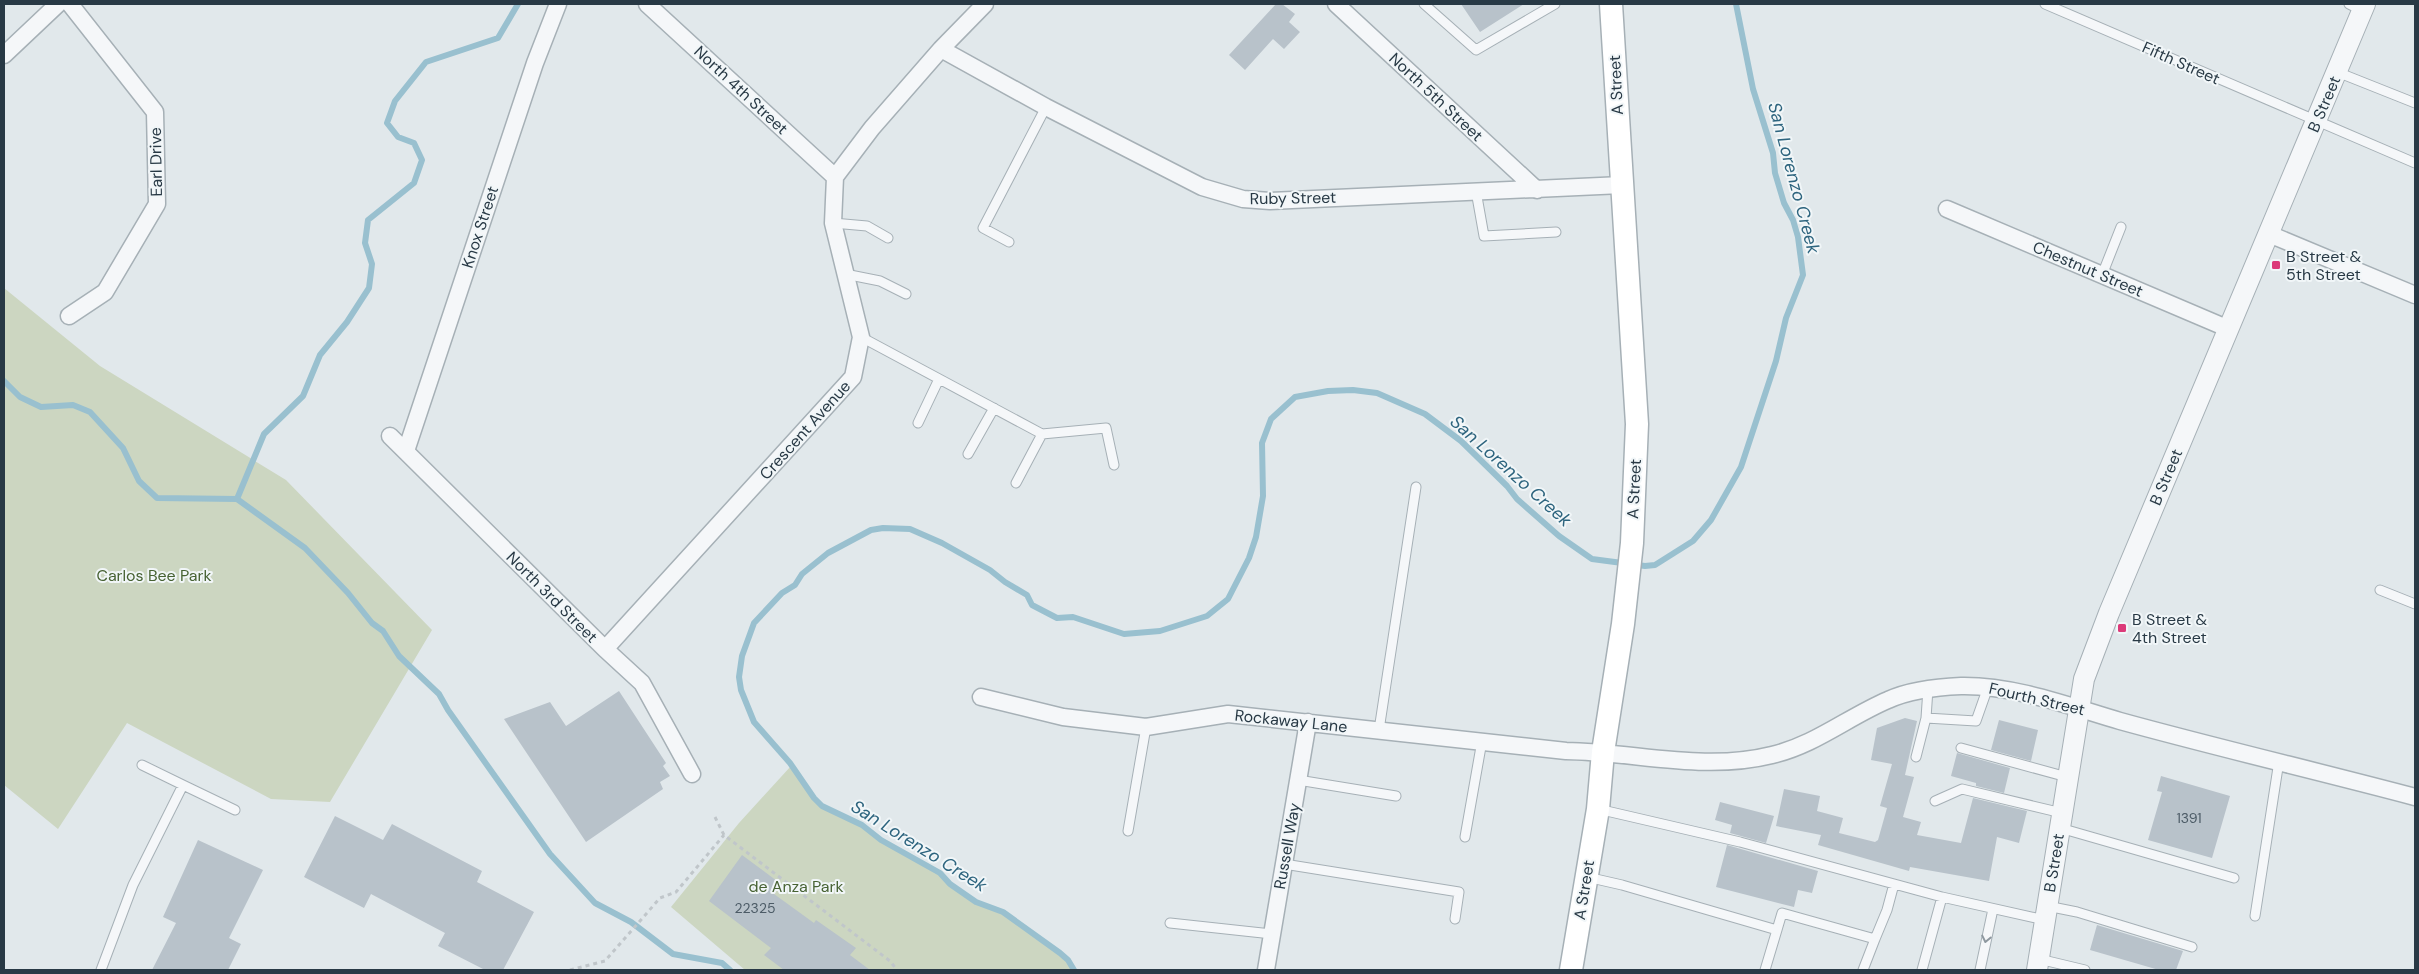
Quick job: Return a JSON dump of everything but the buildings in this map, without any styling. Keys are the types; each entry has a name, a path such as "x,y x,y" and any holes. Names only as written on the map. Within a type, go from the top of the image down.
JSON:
{"main road":[{"name":"A Street","path":"1571,970 1598,809 1603,752 1623,624 1632,543 1637,424 1611,4"}],"street":[{"path":"4,55 58,4"},
{"name":"Earl Drive","path":"69,316 105,292 157,204 155,112 70,4"},
{"name":"Knox Street","path":"406,451 535,62 558,4"},
{"name":"North 4th Street","path":"647,4 835,177"},
{"path":"835,177 872,128 941,49 985,4"},
{"name":"North 5th Street","path":"1336,4 1537,190"},
{"name":"B Street","path":"2038,965 2084,679 2105,622 2337,72 2359,6"},
{"name":"Ruby Street","path":"941,49 1046,107 1202,187 1243,199 1270,201 1622,185"},
{"name":"Crescent Avenue","path":"605,649 853,377 861,338 832,223 835,177"},
{"name":"Chestnut Street","path":"1947,209 2228,330"},
{"path":"2268,234 2415,295"},
{"name":"North 3rd Street","path":"390,436 605,649 642,683 692,774"},
{"name":"Fourth Street","path":"1603,752 1703,763 1744,761 1795,748 1820,738 1887,700 1928,689 1960,686 1988,687 2017,692 2415,797"},
{"name":"Rockaway Lane","path":"981,697 1063,717 1146,727 1228,714 1566,751 1603,752"},
{"name":"Russell Way","path":"1266,970 1308,722"}],"lane":[{"path":"1424,4 1476,50 1555,4"},
{"name":"Fifth Street","path":"2045,4 2415,163"},
{"path":"2337,72 2415,103"},
{"path":"1009,242 983,228 1046,107"},
{"path":"1476,191 1484,236 1556,232"},
{"path":"832,223 867,226 888,238"},
{"path":"2102,275 2121,227"},
{"path":"845,274 880,281 906,294"},
{"path":"861,338 1042,434 1106,428 1114,465"},
{"path":"918,423 939,379"},
{"path":"968,454 994,408"},
{"path":"1016,483 1042,434"},
{"path":"1379,730 1416,487"},
{"path":"2380,590 2415,604"},
{"path":"1926,718 1976,721 1988,687"},
{"path":"1916,757 1926,718 1928,689"},
{"path":"1128,830 1146,727"},
{"path":"1465,837 1482,741"},
{"path":"1961,748 2067,777"},
{"path":"2255,916 2278,761"},
{"path":"142,765 235,810"},
{"path":"1298,780 1396,796"},
{"path":"101,970 132,885 183,785"},
{"path":"1935,801 1962,789 2234,878"},
{"path":"1598,809 1740,842 1942,897 1993,908 2046,913 2077,912 2192,947"},
{"path":"1284,864 1459,892 1455,918"},
{"path":"1586,877 1622,885 1777,930"},
{"path":"1863,970 1887,910 1894,884"},
{"path":"1922,970 1942,897"},
{"path":"1980,970 1993,908"},
{"path":"1765,970 1782,913 1875,939"},
{"path":"1170,922 1272,934"},
{"path":"2038,965 2085,970"}],"path":[{"path":"715,817 724,835 890,961 897,970"},
{"path":"570,970 605,961 660,898 676,892 724,835"}],"green space":[{"name":"Carlos Bee Park","path":"4,288 100,366 286,480 432,630 330,802 271,799 127,723 58,829 4,785"},
{"name":"de Anza Park","path":"791,766 805,787 822,806 862,825 881,840 940,873 950,884 976,902 1003,912 1060,953 1068,960 1074,970 745,970 671,907 739,823"}],"waterway":[{"path":"237,499 264,434 303,396 320,355 347,322 369,288 372,264 365,243 368,220 414,183 422,160 414,143 398,137 387,123 395,101 426,62 498,38 518,4"},
{"name":"San Lorenzo Creek","path":"1074,970 1068,960 1060,953 1003,912 976,902 950,884 940,873 881,840 862,825 822,806 814,798 790,763 754,722 741,690 739,677 742,656 754,623 782,593 795,585 802,574 828,553 871,530 883,528 910,529 942,543 990,570 1005,582 1027,595 1032,605 1057,618 1073,617 1124,634 1160,631 1207,616 1228,599 1249,558 1256,537 1263,496 1262,443 1271,419 1295,397 1328,391 1353,390 1377,393 1425,414 1461,441 1507,486 1517,499 1559,536 1592,559 1645,566 1655,565 1693,541 1711,520 1741,467 1776,361 1786,318 1803,275 1798,237 1793,220 1784,203 1775,173 1773,153 1753,89 1736,4"},
{"path":"4,381 20,397 41,407 73,405 90,412 123,448 139,481 157,498 237,499"},
{"path":"237,499 305,548 348,593 372,623 383,631 399,656 439,694 448,710 550,854 595,903 631,922 673,954 722,963 730,970"}],"place":[{"name":"B Street & 5th Street","path":"2276,265"},
{"name":"B Street & 4th Street","path":"2122,628"}]}
